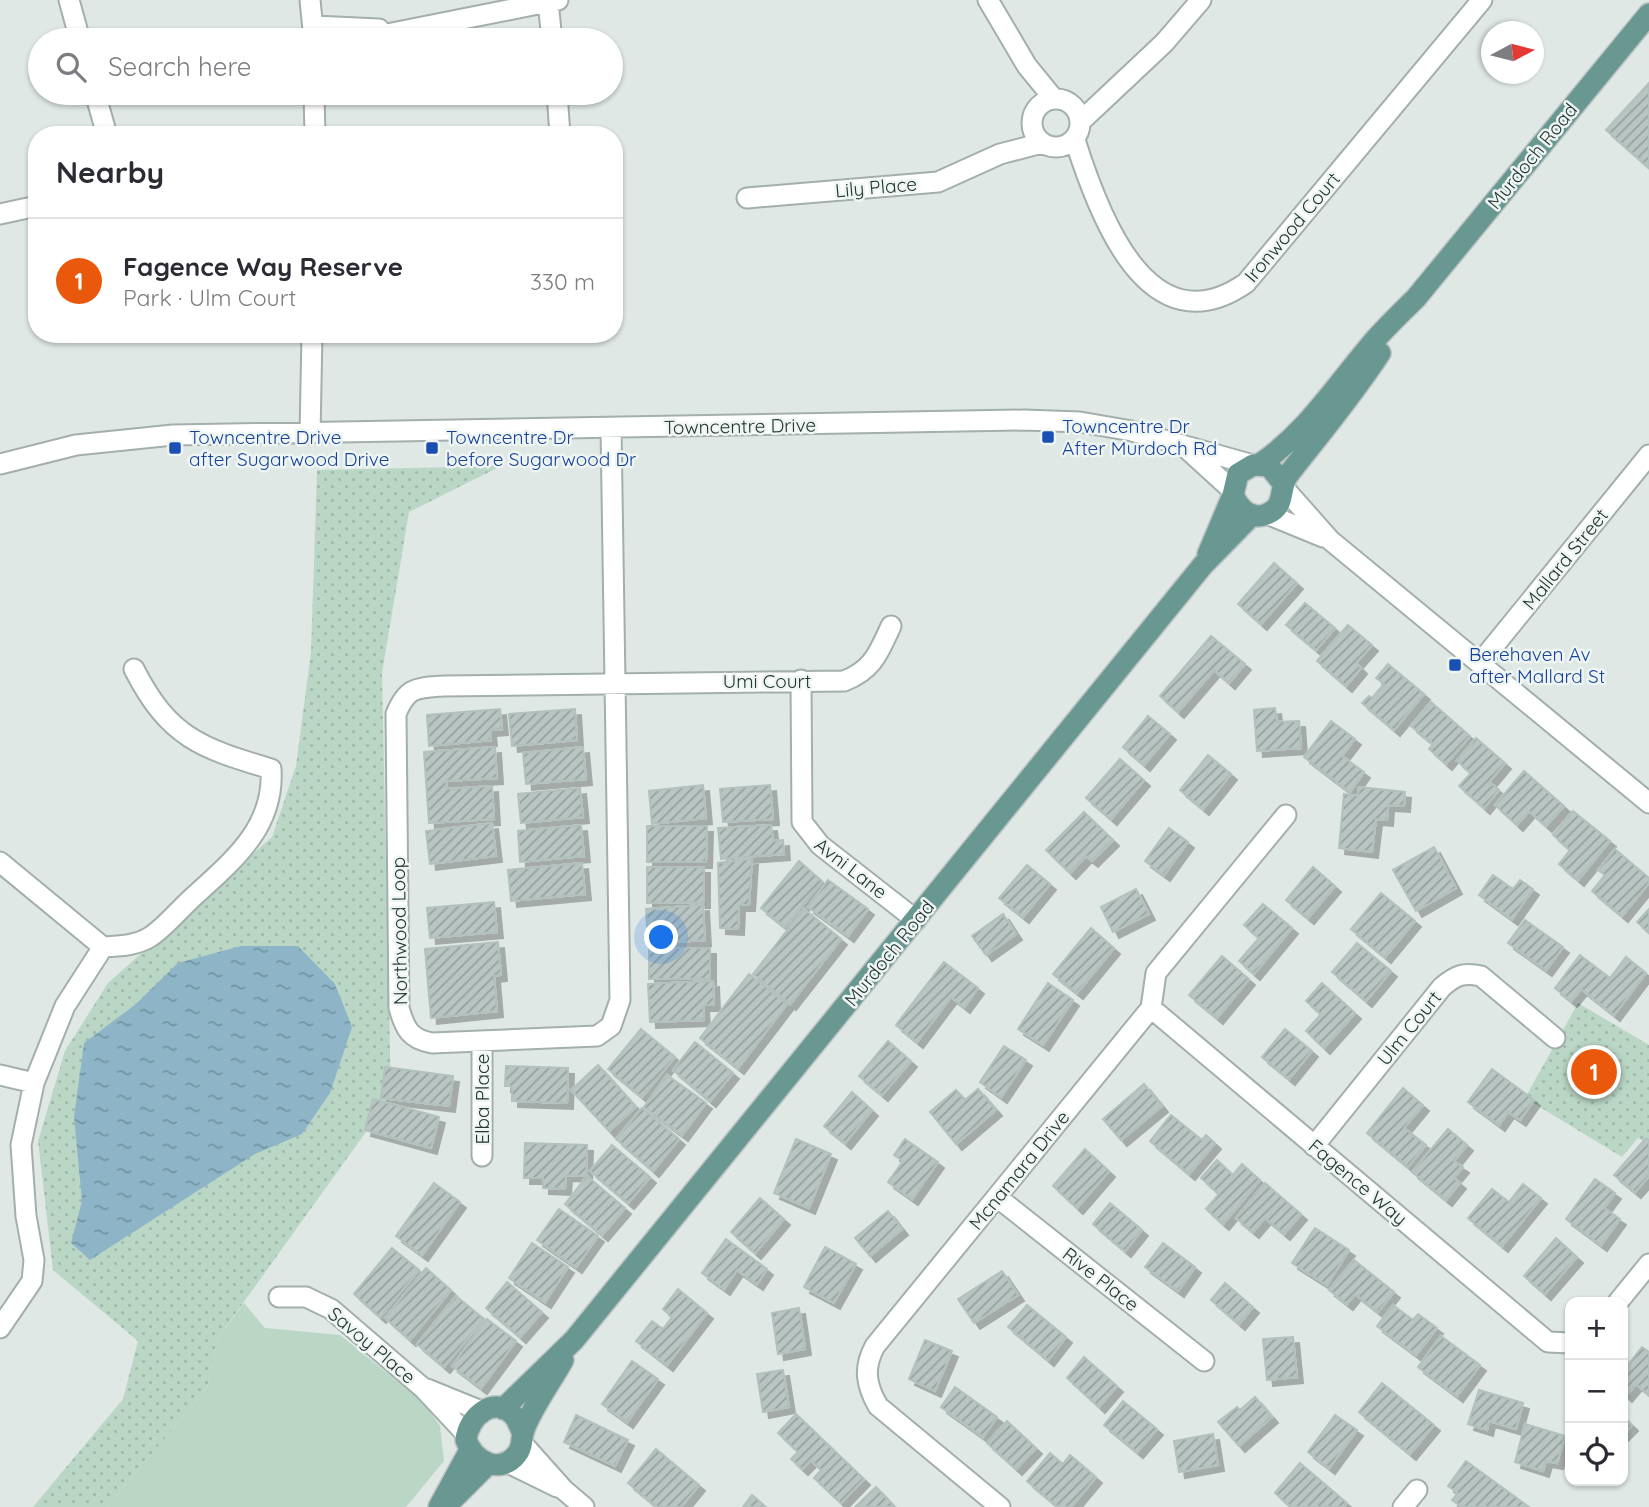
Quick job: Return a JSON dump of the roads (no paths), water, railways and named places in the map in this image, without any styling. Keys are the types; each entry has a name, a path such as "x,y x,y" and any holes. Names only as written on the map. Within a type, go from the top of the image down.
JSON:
{"main road":[{"name":"Murdoch Road","path":"1203,565 1238,474 1282,449 1313,418 1375,340 1416,298 1649,14"},
{"name":"Murdoch Road","path":"503,1409 574,1340 1203,565 1259,515 1282,499 1283,485 1341,411 1416,298"},
{"path":"1256,464 1276,472 1283,485"},
{"path":"1232,493 1239,508 1259,515"},
{"name":"Murdoch Road","path":"442,1507 497,1463 517,1454 522,1438 574,1340"},
{"path":"481,1411 503,1409 514,1416 522,1438"},
{"name":"Murdoch Road","path":"442,1507 468,1443 472,1420 481,1411"},
{"path":"468,1443 477,1459 497,1463"}],"street":[{"path":"69,0 77,28"},
{"path":"310,0 313,28"},
{"name":"Ironwood Court","path":"988,0 1027,66 1081,121"},
{"path":"1048,146 1074,140 1081,121 1164,43 1201,0"},
{"name":"Ironwood Court","path":"1074,140 1089,185 1127,258 1149,286 1176,299 1209,302 1229,295 1246,283 1482,0"},
{"path":"419,28 553,1 552,28"},
{"name":"Ironwood Court","path":"1027,66 1034,117 1048,146 1089,185"},
{"path":"1034,117 1061,101 1113,90"},
{"path":"98,105 104,126"},
{"path":"314,105 315,126"},
{"path":"558,105 559,126"},
{"name":"Lily Place","path":"1000,154 1034,117"},
{"name":"Lily Place","path":"747,198 938,182 1000,154 1048,146"},
{"path":"0,214 28,208"},
{"path":"310,434 312,343"},
{"name":"Towncentre Drive","path":"0,464 76,445 135,438 1024,420 1080,422 1132,430 1185,447 1256,464"},
{"name":"Northwood Loop","path":"611,428 620,1000 611,1026 597,1036 432,1043 418,1040 405,1030 399,1009 396,714 403,696 418,688 614,682"},
{"name":"Towncentre Drive","path":"1185,447 1232,493"},
{"name":"Mallard Street","path":"1480,663 1649,455"},
{"path":"1283,485 1330,540 1649,803"},
{"path":"1259,515 1330,540"},
{"name":"Umi Court","path":"614,682 844,681 863,673 876,660 891,626"},
{"path":"0,862 103,947 128,946 150,936 238,856 266,814 273,792 271,769 209,751 174,727 146,692 134,669"},
{"name":"Avni Lane","path":"801,680 802,822 820,845 916,920"},
{"path":"1151,1008 1156,973 1286,814"},
{"path":"0,1328 32,1281 34,1260 26,1216 21,1145 34,1083 65,1006 103,947"},
{"name":"Ulm Court","path":"1314,1146 1442,986 1455,976 1467,972 1481,976 1555,1038"},
{"name":"Fagence Way","path":"1151,1008 1548,1342 1565,1343"},
{"name":"Mcnamara Drive","path":"1000,1507 878,1406 869,1391 867,1360 875,1346 1151,1008"},
{"name":"Elba Place","path":"482,1041 482,1156"},
{"path":"0,1075 34,1083"},
{"name":"Rive Place","path":"997,1197 1204,1361"},
{"path":"1622,1297 1649,1264"},
{"name":"Savoy Place","path":"279,1297 317,1300 423,1388 468,1443"},
{"name":"Savoy Place","path":"423,1388 481,1411"},
{"path":"522,1438 564,1490 584,1507"},
{"path":"497,1463 564,1490"},
{"path":"1403,1507 1417,1490"}],"water":[{"path":"241,946 298,946 335,984 352,1027 330,1093 302,1134 255,1154 90,1260 71,1243 82,1201 74,1117 84,1043 136,1004 178,963"}],"place":[{"name":"Towncentre Dr After Murdoch Rd","path":"1048,437"},
{"name":"Towncentre Drive after Sugarwood Drive","path":"175,448"},
{"name":"Towncentre Dr before Sugarwood Dr","path":"432,448"},
{"name":"Berehaven Av after Mallard St","path":"1455,665"},
{"name":"Fagence Way Reserve","path":"1594,1072"}]}
